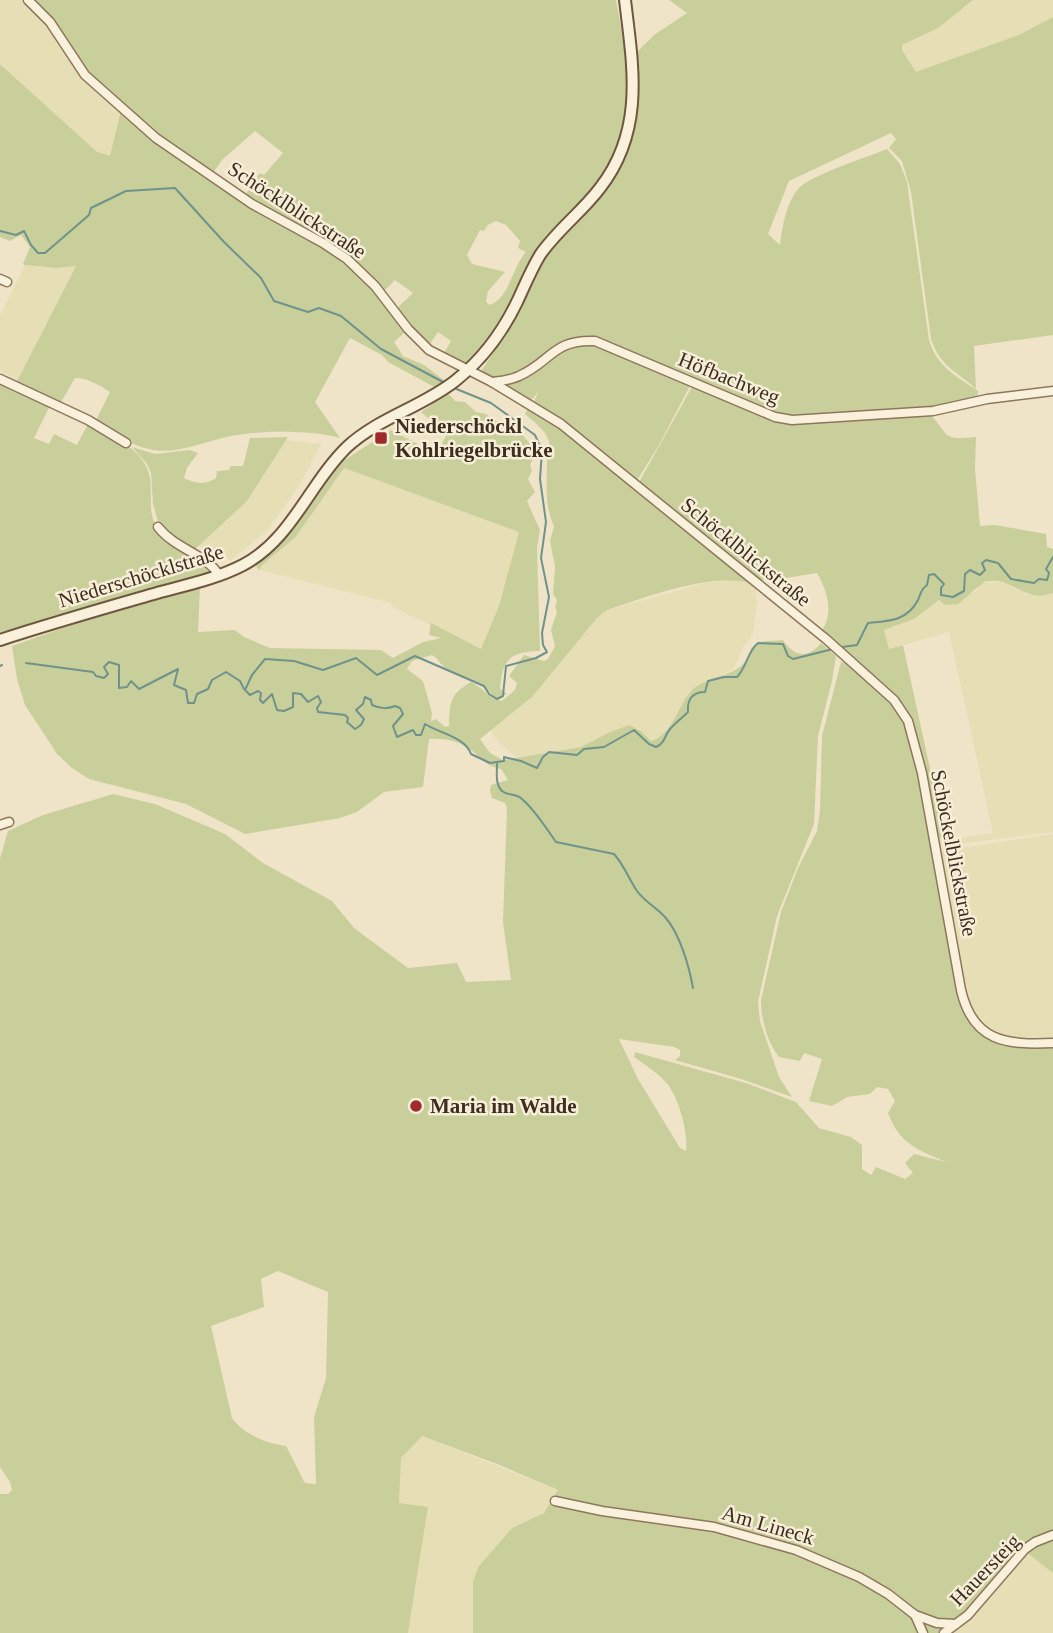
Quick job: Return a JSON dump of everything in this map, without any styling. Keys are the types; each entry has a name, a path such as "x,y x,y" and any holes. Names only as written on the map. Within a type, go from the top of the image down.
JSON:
{"main road":[{"name":"Niederschöcklstraße","path":"0,640 219,575 254,558 275,541 329,467 350,445 375,427 440,392 468,370 489,348 505,325 539,257 600,188 618,160 630,124 634,88 625,0"}],"street":[{"name":"Schöcklblickstraße","path":"28,0 50,22 85,75 156,138 252,204 347,259 375,286 423,345 492,382 561,424 826,639"},
{"name":"Höfbachweg","path":"492,382 519,377 562,346 582,340 595,341 775,417 792,420 933,411 987,399 1053,391"},
{"path":"0,379 88,420 126,443"},
{"path":"158,527 170,541 212,566 219,575"},
{"name":"Schöckelblickstraße","path":"826,639 894,700 909,725 926,790 961,990 968,1012 979,1027 995,1038 1016,1043 1053,1043"},
{"name":"Am Lineck","path":"555,1501 603,1511 714,1527 796,1550 859,1577 888,1594 915,1615 937,1623 956,1624"},
{"name":"Hauersteig","path":"944,1633 983,1599 1025,1549 1053,1535"},
{"path":"915,1615 923,1633"}],"shaded area":[{"path":"0,0 24,0 48,24 78,70 121,110 110,156 90,148 0,64"},
{"path":"973,0 1053,0 1053,17 1019,35 916,72 902,50 902,45 938,28"},
{"path":"25,265 76,266 17,380 0,371 0,315"},
{"path":"286,440 321,444 299,486 267,531 231,560 197,545 247,501"},
{"path":"344,468 520,532 499,606 482,649 392,607 391,603 259,570 295,538"},
{"path":"741,580 750,583 756,590 753,634 742,649 734,669 689,693 678,715 660,739 651,741 641,731 608,733 581,747 517,757 493,735 490,729 533,696 597,618 607,610 704,583"},
{"path":"1000,581 1027,594 1046,596 1053,593 1053,832 943,846 936,839 993,833 949,632 889,649 884,630 922,613 940,600 945,605 976,591 980,583"},
{"path":"1053,834 1053,1040 1004,1038 985,1029 973,1017 964,989 940,853"},
{"path":"422,1436 558,1490 544,1513 512,1528 479,1566 473,1633 408,1633 428,1508 398,1504 401,1458"},
{"path":"1026,1552 1053,1573 1053,1633 950,1633"}],"green space":[{"path":"30,0 616,0 627,62 654,35 687,13 669,0 973,0 938,28 902,45 902,50 916,72 1019,35 1053,17 1053,335 974,346 976,389 944,363 931,339 911,192 902,161 889,148 896,139 891,133 789,181 768,234 780,245 788,209 794,195 804,184 826,172 887,149 900,164 907,182 932,349 942,364 978,391 977,399 924,408 815,418 776,415 594,336 585,340 691,384 636,482 533,403 539,391 530,402 480,373 503,337 487,345 464,365 443,355 451,341 438,332 428,347 395,310 413,293 395,280 383,292 362,270 244,197 260,173 264,175 283,153 255,131 222,160 213,173 169,145 82,69","holes":["496,221 506,225 520,241 518,248 526,252 502,295 490,305 486,302 488,291 505,272 472,264 467,255 480,230 484,231"]},
{"path":"0,64 96,151 110,156 121,110 250,207 322,246 345,262 373,288 406,331 394,342 403,356 424,365 445,381 436,388 350,338 315,402 340,438 300,432 253,433 162,451 138,446 95,422 110,392 93,382 75,378 60,404 16,383 76,266 56,268 25,265 23,264 30,247 21,235 10,241 0,237"},
{"path":"0,381 51,404 34,438 49,444 54,434 77,445 89,422 133,450 146,465 149,474 154,522 171,540 213,572 52,616 0,634"},
{"path":"693,385 776,421 930,414 952,437 976,437 975,469 980,526 995,525 1046,534 1047,547 1053,549 1053,593 1033,595 1003,582 985,581 958,604 945,605 939,600 914,619 884,630 889,649 903,645 945,837 936,839 912,724 900,702 822,630 828,616 828,602 817,573 786,578 775,575 759,581 638,484"},
{"path":"448,393 455,401 465,402 476,412 486,414 519,431 533,447 535,454 528,479 535,492 527,501 540,530 537,548 540,651 521,653 509,659 503,671 500,689 507,694 496,699 480,685 446,669 432,655 412,661 407,669 423,681 432,713 431,721 436,719 445,727 449,726 452,700 458,691 471,682 493,698 497,700 502,701 515,690 517,683 509,676 524,655 544,661 555,646 551,630 557,612 557,600 553,594 555,567 550,541 554,526 547,494 550,445 544,432 525,414 528,409 544,415 750,583 716,581 697,584 607,610 597,618 533,696 480,739 490,753 503,760 581,747 629,725 641,731 651,741 669,728 694,689 739,668 756,644 766,641 783,640 792,650 801,654 811,652 821,643 836,656 818,736 814,824 777,916 758,1002 760,1021 779,1077 792,1097 675,1060 680,1056 680,1050 674,1047 619,1039 638,1079 680,1148 686,1151 686,1135 677,1101 662,1078 634,1057 635,1052 746,1083 796,1102 819,1128 851,1137 862,1145 862,1169 871,1175 876,1167 905,1179 913,1173 905,1163 914,1154 946,1162 911,1145 898,1132 888,1113 895,1101 888,1089 877,1087 870,1094 847,1097 832,1106 809,1101 822,1059 804,1053 800,1061 779,1057 768,1037 762,1015 761,1000 781,912 798,868 817,831 822,736 841,662 846,663 888,698 904,718 914,753 963,1009 972,1024 982,1033 1053,1046 1053,1573 1026,1552 971,1618 950,1633 473,1633 473,1581 479,1566 512,1528 544,1513 558,1490 422,1436 401,1458 399,1503 428,1507 408,1633 0,1633 0,1494 8,1494 12,1490 0,1467 0,859 8,831 43,815 113,794 155,804 225,834 263,863 332,901 354,928 408,968 457,963 466,982 511,980 503,922 507,808 505,803 492,798 490,790 491,785 508,780 501,769 488,764 461,744 429,739 423,787 384,792 357,812 340,818 245,834 186,804 89,779 72,768 57,754 25,705 17,679 12,646 91,618 200,587 198,632 235,630 244,637 270,648 381,650 393,658 423,642 441,638 429,635 431,623 481,649 499,606 519,532 344,468 295,538 259,570 255,565 284,540 343,461 391,430 436,454 447,434 421,412","holes":["278,1271 328,1292 326,1378 314,1417 316,1484 305,1483 286,1446 256,1437 232,1418 211,1326 264,1307 261,1279"]},
{"path":"288,437 247,501 192,552 159,525 153,504 151,473 132,447 155,454 190,450 198,453 187,468 184,478 204,483 216,478 217,471 229,470 231,466 243,466 250,438"}],"waterway":[{"path":"0,231 16,235 24,231 38,253 45,253 89,215 91,208 126,191 175,188 261,278 274,301 308,312 319,308 341,316 381,349 443,382"},
{"path":"245,690 252,675 265,659 294,661 323,670 356,658 377,675 415,656 484,686 489,694 497,699 503,696 506,666 536,658 547,652 542,633 549,597 541,558 546,522 540,479 542,451 535,435 491,403 454,388"},
{"path":"842,647 857,645 868,623 897,619 908,612 927,585 929,575 934,574 944,584 941,595 953,597 964,591 965,574 970,570 980,575 985,570 982,563 986,560 998,563 1011,579 1034,583 1039,579 1047,580 1049,573 1046,569 1053,557"},
{"path":"246,691 250,695 258,691 261,693 260,700 263,703 272,694 277,710 284,711 293,707 293,693 301,694 308,702 318,696 321,702 317,708 318,712 345,715 347,722 355,729 364,719 356,710 363,704 365,697 378,707 400,708 403,714 393,726 397,737 413,730 416,735 421,735 425,724 458,739 471,754 490,763 504,761 504,757 537,768 549,752 577,755 584,749 604,747 634,730 656,747 688,712 691,698 697,693 705,692 708,681 737,677 758,643 783,644 788,656 793,659 833,649"},
{"path":"26,663 93,672 104,678 108,674 104,667 109,662 119,665 119,688 127,687 131,681 139,689 178,669 174,685 186,690 188,703 194,703 197,694 208,689 212,680 226,672 240,681 244,689"},
{"path":"497,764 500,788 504,793 520,797 527,803 556,842 614,854 640,895 662,914 675,932 693,988"}],"place":[{"name":"Niederschöckl Kohlriegelbrücke","path":"381,438"},
{"name":"Maria im Walde","path":"416,1106"}]}
